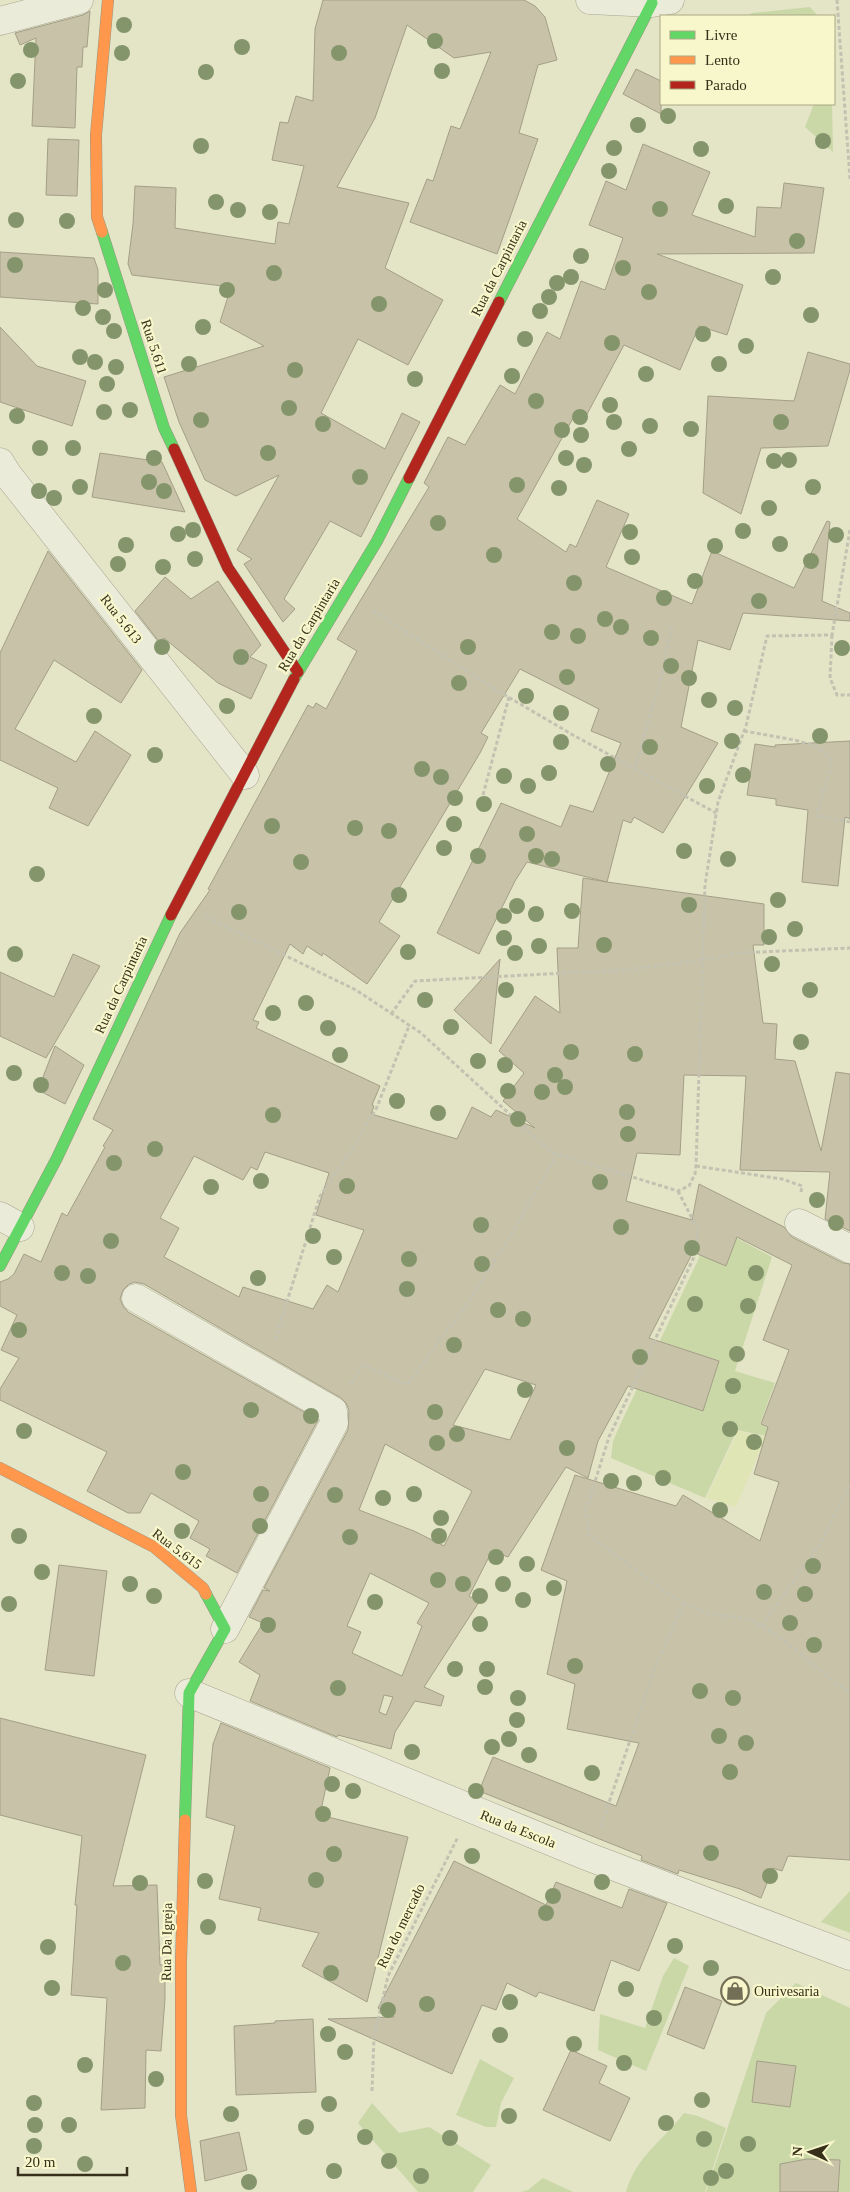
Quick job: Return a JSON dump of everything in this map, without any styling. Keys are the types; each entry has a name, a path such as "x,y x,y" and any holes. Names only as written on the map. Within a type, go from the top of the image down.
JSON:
{"street":[{"path":"0,21 79,0"},
{"name":"Rua 5.611","path":"108,0 96,135 98,217 164,428 228,568 298,672"},
{"path":"590,0 661,2"},
{"name":"Rua da Carpintaria","path":"0,1266 10,1221 57,1158 176,903 298,672 377,541 661,2"},
{"name":"Rua 5.613","path":"3,470 245,775"},
{"path":"799,1223 850,1249"},
{"path":"136,1298 333,1411 334,1423 225,1629 189,1692"},
{"name":"Rua 5.615","path":"0,1468 154,1547 203,1588 225,1629"},
{"name":"Rua da Escola","path":"189,1692 589,1857 850,1956"},
{"name":"Rua Da Igreja","path":"189,1692 181,1962 181,2115 191,2192"}],"path":[{"path":"838,0 850,179"},
{"path":"850,530 832,635 830,678 837,695 850,695"},
{"path":"346,592 431,649 509,697 716,813"},
{"path":"635,768 663,670 672,626"},
{"path":"176,903 356,990 421,1033 551,1152 678,1191 689,1186 695,1174 696,1166 704,885 718,802 744,730 767,636 832,635"},
{"path":"483,795 509,697"},
{"path":"744,730 795,740 818,748 830,759 829,774 816,816 850,822"},
{"path":"391,1014 415,981 603,971 703,960 738,953 850,948"},
{"path":"265,1372 320,1196 354,1146 377,1107 409,1026"},
{"path":"333,1411 341,1402 362,1365 407,1385 467,1304 512,1233 557,1154"},
{"path":"696,1166 782,1179 802,1186 799,1223"},
{"path":"678,1191 698,1230 694,1258 609,1437 586,1510 589,1535 671,1596 706,1613 749,1619 780,1637 834,1682 850,1692"},
{"path":"761,1626 821,1543 850,1483"},
{"path":"589,1857 654,1670 684,1602"},
{"name":"Rua do mercado","path":"372,2090 374,2037 388,1976 473,1810"}],"green space":[{"path":"810,7 817,15 749,15 752,13"},
{"path":"814,105 832,105 833,152 805,127"},
{"path":"696,1216 772,1257 735,1371 775,1383 760,1424 769,1428 767,1436 737,1430 705,1498 611,1458 613,1441 620,1425 699,1258 702,1231"},
{"path":"738,1431 766,1437 736,1507 706,1498"},
{"path":"850,1891 850,1933 821,1922"},
{"path":"674,1958 689,1966 646,2071 598,2050 600,2014 645,2028 663,1976"},
{"path":"796,1983 850,2008 850,2192 706,2192 766,2013"},
{"path":"480,2059 514,2078 501,2103 496,2127 486,2127 456,2115"},
{"path":"372,2103 399,2133 429,2127 491,2165 473,2192 418,2192 358,2123"},
{"path":"684,2113 698,2116 726,2128 705,2192 626,2192 636,2168"},
{"path":"543,2178 573,2192 521,2192 528,2190"}],"building":[{"path":"323,0 524,0 535,6 545,17 557,60 538,65 519,133 538,139 497,254 410,222 427,179 433,181 451,126 460,129 491,52 454,58 407,25 375,118 337,187 409,203 385,268 443,300 408,365 358,339 321,413 385,449 402,413 420,422 361,537 330,521 284,599 295,609 283,622 244,564 252,559 237,550 279,475 236,496 205,480 179,422 164,377 264,346 220,322 231,287 132,275 128,264 135,186 176,188 175,228 275,244 278,222 289,224 304,166 272,160 280,122 288,123 296,96 313,101 315,29"},
{"path":"90,11 87,47 83,47 82,67 77,67 75,128 32,126 36,38 20,45 15,33 83,15"},
{"path":"636,69 660,81 661,114 623,94"},
{"path":"48,139 79,140 77,196 46,195"},
{"path":"643,144 710,172 692,215 755,237 757,207 781,208 784,183 824,188 814,253 657,254 743,285 727,335 699,326 680,370 624,345 586,416 577,411 517,519 566,552 570,544 576,547 597,500 629,514 606,567 692,604 712,551 794,588 827,521 830,522 822,601 850,613 850,621 743,613 730,650 698,640 681,727 718,743 663,833 634,817 631,823 623,820 607,882 764,904 764,945 753,945 763,1023 777,1024 775,1059 795,1061 821,1151 836,1072 850,1074 850,1231 825,1219 830,1172 740,1170 746,1076 684,1075 680,1155 637,1153 626,1201 692,1220 699,1184 784,1227 792,1237 843,1263 850,1264 850,1860 788,1856 782,1871 773,1868 761,1898 740,1889 679,1870 678,1874 641,1860 642,1856 479,1791 493,1757 616,1806 639,1743 567,1729 575,1684 547,1674 567,1581 541,1570 575,1475 676,1506 683,1495 760,1541 779,1482 754,1474 768,1427 761,1424 789,1350 763,1340 792,1265 737,1237 726,1266 693,1252 649,1338 719,1361 703,1411 628,1386 598,1441 588,1478 566,1467 508,1557 492,1551 469,1596 479,1602 424,1687 444,1696 441,1706 415,1701 395,1732 391,1749 338,1735 337,1737 250,1701 260,1675 239,1662 263,1623 249,1617 263,1590 270,1591 264,1588 348,1430 349,1410 341,1398 144,1284 135,1282 129,1284 123,1290 120,1299 128,1312 318,1420 237,1573 206,1556 210,1549 190,1538 199,1521 151,1493 140,1513 128,1513 87,1491 107,1452 0,1400 0,1389 19,1358 1,1350 17,1315 0,1306 0,1282 14,1274 24,1254 41,1262 62,1213 67,1216 105,1147 103,1146 113,1130 93,1119 180,933 210,890 208,889 308,705 313,708 316,703 326,709 357,651 337,639 429,487 424,483 448,437 465,445 500,385 515,394 547,332 560,339 581,281 605,290 623,238 589,225 606,181 626,190","holes":["520,669 599,709 591,731 621,743 593,812 570,805 561,827 501,803 437,933 479,954 515,881 527,862 607,882 583,878 578,948 557,948 560,1013 535,996 499,1051 524,1073 503,1101 535,1128 496,1110 491,1117 472,1107 457,1139 371,1114 374,1106 372,1105 380,1086 256,1028 259,1022 253,1020 290,944 303,954 307,946 322,956 323,953 367,984 400,936 379,922 480,753 488,737 481,733","265,1152 329,1173 316,1215 364,1230 338,1292 327,1285 313,1309 243,1287 239,1297 164,1257 179,1228 160,1218 194,1156 243,1180 251,1167 257,1170","485,1369 536,1385 510,1440 453,1425","385,1444 472,1491 444,1546 414,1531 359,1510","370,1573 429,1603 417,1623 422,1626 402,1676 352,1653 361,1632 347,1626","384,1695 393,1697 386,1715 379,1712"]},
{"path":"0,252 94,258 98,270 98,304 0,297"},
{"path":"0,327 37,366 86,381 72,426 0,402"},
{"path":"808,352 850,364 850,370 828,446 761,448 741,514 703,493 708,396 794,401"},
{"path":"100,453 162,462 185,512 92,497"},
{"path":"48,551 142,670 121,703 54,660 15,729 76,762 95,731 131,755 88,826 49,808 58,788 0,760 0,653"},
{"path":"165,577 191,599 218,581 261,645 250,657 267,665 251,699 218,683 164,638 160,643 135,611"},
{"path":"850,741 850,819 845,817 838,886 802,882 808,810 776,805 776,799 747,795 755,744 775,747 775,745"},
{"path":"73,954 100,966 46,1058 0,1036 0,972 54,997"},
{"path":"500,959 491,1044 454,1010"},
{"path":"55,1046 84,1065 65,1104 38,1090"},
{"path":"59,1565 107,1571 94,1676 45,1670"},
{"path":"0,1718 146,1755 113,1886 157,1885 160,1965 165,1965 165,1999 161,2051 146,2050 145,2108 101,2110 107,1998 71,1995 77,1905 75,1905 82,1836 0,1815"},
{"path":"221,1723 330,1768 320,1815 408,1837 367,2002 302,1966 319,1933 258,1920 261,1908 219,1899 235,1826 206,1817 213,1744"},
{"path":"454,1861 546,1905 556,1882 622,1908 629,1889 667,1903 639,1971 611,1960 594,2011 539,1992 536,1997 507,1983 496,2010 482,2005 452,2074 328,2019 394,2017 378,2008"},
{"path":"685,1987 722,2001 704,2049 667,2034"},
{"path":"313,2019 316,2092 236,2095 234,2026"},
{"path":"571,2050 607,2066 599,2083 630,2098 610,2141 543,2110"},
{"path":"757,2061 796,2066 790,2107 752,2102"},
{"path":"239,2132 247,2170 205,2181 200,2141"},
{"path":"807,2159 840,2160 838,2192 780,2192 780,2164"}],"traffic: fast":[{"path":"499,302 652,3"},
{"path":"102,232 164,428 174,449"},
{"path":"294,679 377,541 409,478"},
{"path":"0,1266 57,1158 171,915"},
{"path":"185,1820 189,1693 225,1629 206,1594"}],"traffic: slow":[{"path":"102,232 97,217 96,135 108,0"},
{"path":"0,1468 154,1547 203,1588 206,1594"},
{"path":"185,1820 181,1962 181,2115 191,2192"}],"traffic: jam":[{"path":"409,478 499,302"},
{"path":"174,449 228,568 298,672"},
{"path":"171,915 294,679"}],"place":[{"name":"Ourivesaria","path":"735,1991"}]}
